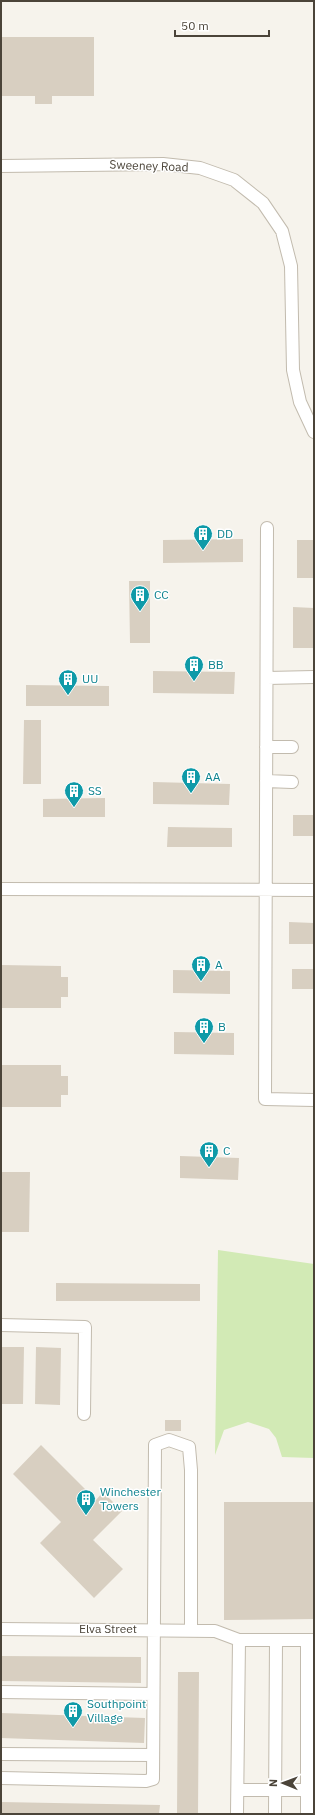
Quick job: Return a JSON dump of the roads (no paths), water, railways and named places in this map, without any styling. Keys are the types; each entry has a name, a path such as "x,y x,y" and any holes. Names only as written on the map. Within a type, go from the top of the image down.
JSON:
{"street":[{"name":"Sweeney Road","path":"1,166 163,164 200,168 234,180 263,204 282,232 291,266 293,370 300,402 314,432"},
{"path":"267,528 265,1099 314,1100"},
{"path":"267,678 314,677"},
{"path":"266,748 292,748"},
{"path":"266,781 292,782"},
{"path":"1,889 314,890"},
{"path":"1,1325 85,1327 84,1414"},
{"path":"1,1778 150,1781 153,1779 152,1629 155,1445 169,1440 189,1447 191,1470 191,1630"},
{"name":"Elva Street","path":"1,1629 152,1629 215,1631 239,1640"},
{"path":"238,1814 239,1640 310,1640 310,1790 307,1814"},
{"path":"275,1814 276,1640"},
{"path":"1,1692 153,1694"},
{"path":"1,1754 153,1756"},
{"path":"238,1790 310,1790"}],"place":[{"name":"DD","path":"203,551"},
{"name":"CC","path":"140,612"},
{"name":"BB","path":"194,682"},
{"name":"UU","path":"68,696"},
{"name":"AA","path":"191,794"},
{"name":"SS","path":"74,808"},
{"name":"A","path":"201,982"},
{"name":"B","path":"204,1044"},
{"name":"C","path":"209,1168"},
{"name":"Winchester Towers","path":"86,1516"},
{"name":"Southpoint Village","path":"73,1728"}]}
